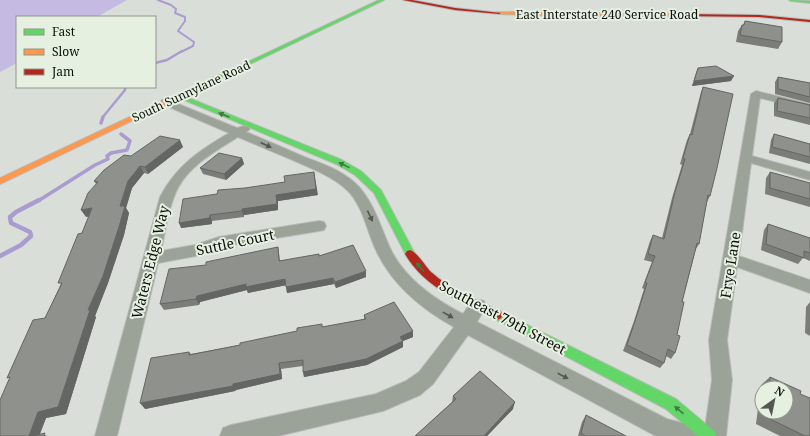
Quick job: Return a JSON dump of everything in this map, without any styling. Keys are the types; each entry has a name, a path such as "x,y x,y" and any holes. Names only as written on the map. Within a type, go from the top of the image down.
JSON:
{"main road":[{"name":"South Sunnylane Road","path":"0,181 382,0"},
{"name":"East Interstate 240 Service Road","path":"405,0 456,9 501,14 707,13 810,21"},
{"path":"791,0 810,1"},
{"path":"806,0 810,1"},
{"name":"Southeast 79th Street","path":"244,129 339,162 358,173 378,192 410,255 423,272 438,285 671,404 709,436"}],"street":[{"name":"Frye Lane","path":"715,436 722,380 718,340 756,94 810,107"},
{"name":"Southeast 79th Street","path":"173,99 244,129 330,172 351,185 359,195 390,262 404,282 422,299 446,314 664,429 694,436"},
{"name":"Waters Edge Way","path":"106,436 167,197 174,182 192,162 244,129"},
{"path":"746,158 810,176"},
{"name":"Suttle Court","path":"151,259 196,250 219,242 319,226"},
{"path":"731,259 810,287"},
{"path":"231,436 376,404 413,388 426,378 478,306"}],"shaded area":[{"path":"0,0 127,0 99,16 16,16 16,64 0,72"}],"building":[{"path":"745,21 782,27 782,42 740,35 742,25 744,25"},
{"path":"716,66 734,76 694,81 698,68"},
{"path":"778,77 810,83 810,97 778,89"},
{"path":"703,87 733,94 717,168 710,196 708,195 699,244 697,243 682,302 684,302 677,335 680,336 675,353 668,349 664,363 627,345 647,283 645,282 655,256 648,254 653,235 664,239 675,192 685,159 683,158 690,134 692,135"},
{"path":"778,98 810,105 810,118 777,111"},
{"path":"774,134 810,144 810,157 772,147"},
{"path":"160,136 180,140 145,167 140,166 128,181 120,206 125,206 119,227 103,276 88,310 90,310 58,407 38,412 29,436 0,436 0,400 10,377 7,378 33,320 45,318 62,283 58,283 78,234 82,233 92,208 81,210 88,193 98,182 94,181 104,170 124,155 131,156"},
{"path":"219,153 242,158 224,174 200,168"},
{"path":"314,172 316,189 276,195 277,204 242,209 242,211 210,215 209,218 179,223 183,199 217,194 218,190 245,188 285,182 284,176"},
{"path":"770,172 810,183 810,199 770,188"},
{"path":"768,224 810,238 810,253 804,251 804,258 766,244"},
{"path":"353,245 366,271 335,282 333,278 286,287 285,279 246,287 246,284 197,296 196,299 160,304 169,269 206,265 206,262 278,247 279,261 319,254 319,256"},
{"path":"394,302 413,331 400,337 403,341 366,359 303,372 303,360 279,363 280,374 233,384 233,386 140,403 151,358 189,352 189,355 240,345 240,343 297,331 297,328 322,324 322,327 366,319 364,315"},
{"path":"480,371 515,402 484,436 415,436 456,399 453,396"},
{"path":"770,377 777,380 770,380"},
{"path":"794,388 801,391 800,394 810,398 810,436 805,436 772,420 794,420"},
{"path":"586,415 626,436 585,436 581,433"},
{"path":"45,433 44,436 33,436"}],"waterway":[{"path":"158,0 171,5 176,9 175,13 185,17 185,21 178,31 194,42 193,46 181,52"},
{"path":"156,63 167,60 182,51"},
{"path":"102,118 125,90 125,88"},
{"path":"101,123 103,117"},
{"path":"38,201 95,165 108,159 107,156 111,153 127,150 130,141 121,134"},
{"path":"0,256 21,245 31,236 30,232 11,223 10,217 16,212 39,200"}],"traffic: fast":[{"path":"219,77 382,0"},
{"path":"791,0 810,2"},
{"path":"179,96 339,162 358,173 378,192 410,254"},
{"path":"497,315 671,404 709,436"}],"traffic: slow":[{"path":"499,13 556,15 682,15"},
{"path":"0,181 219,77"}],"traffic: jam":[{"path":"405,0 455,9 499,13"},
{"path":"682,15 759,16 810,21"},
{"path":"410,254 428,275 438,283 460,297 497,315"}]}
